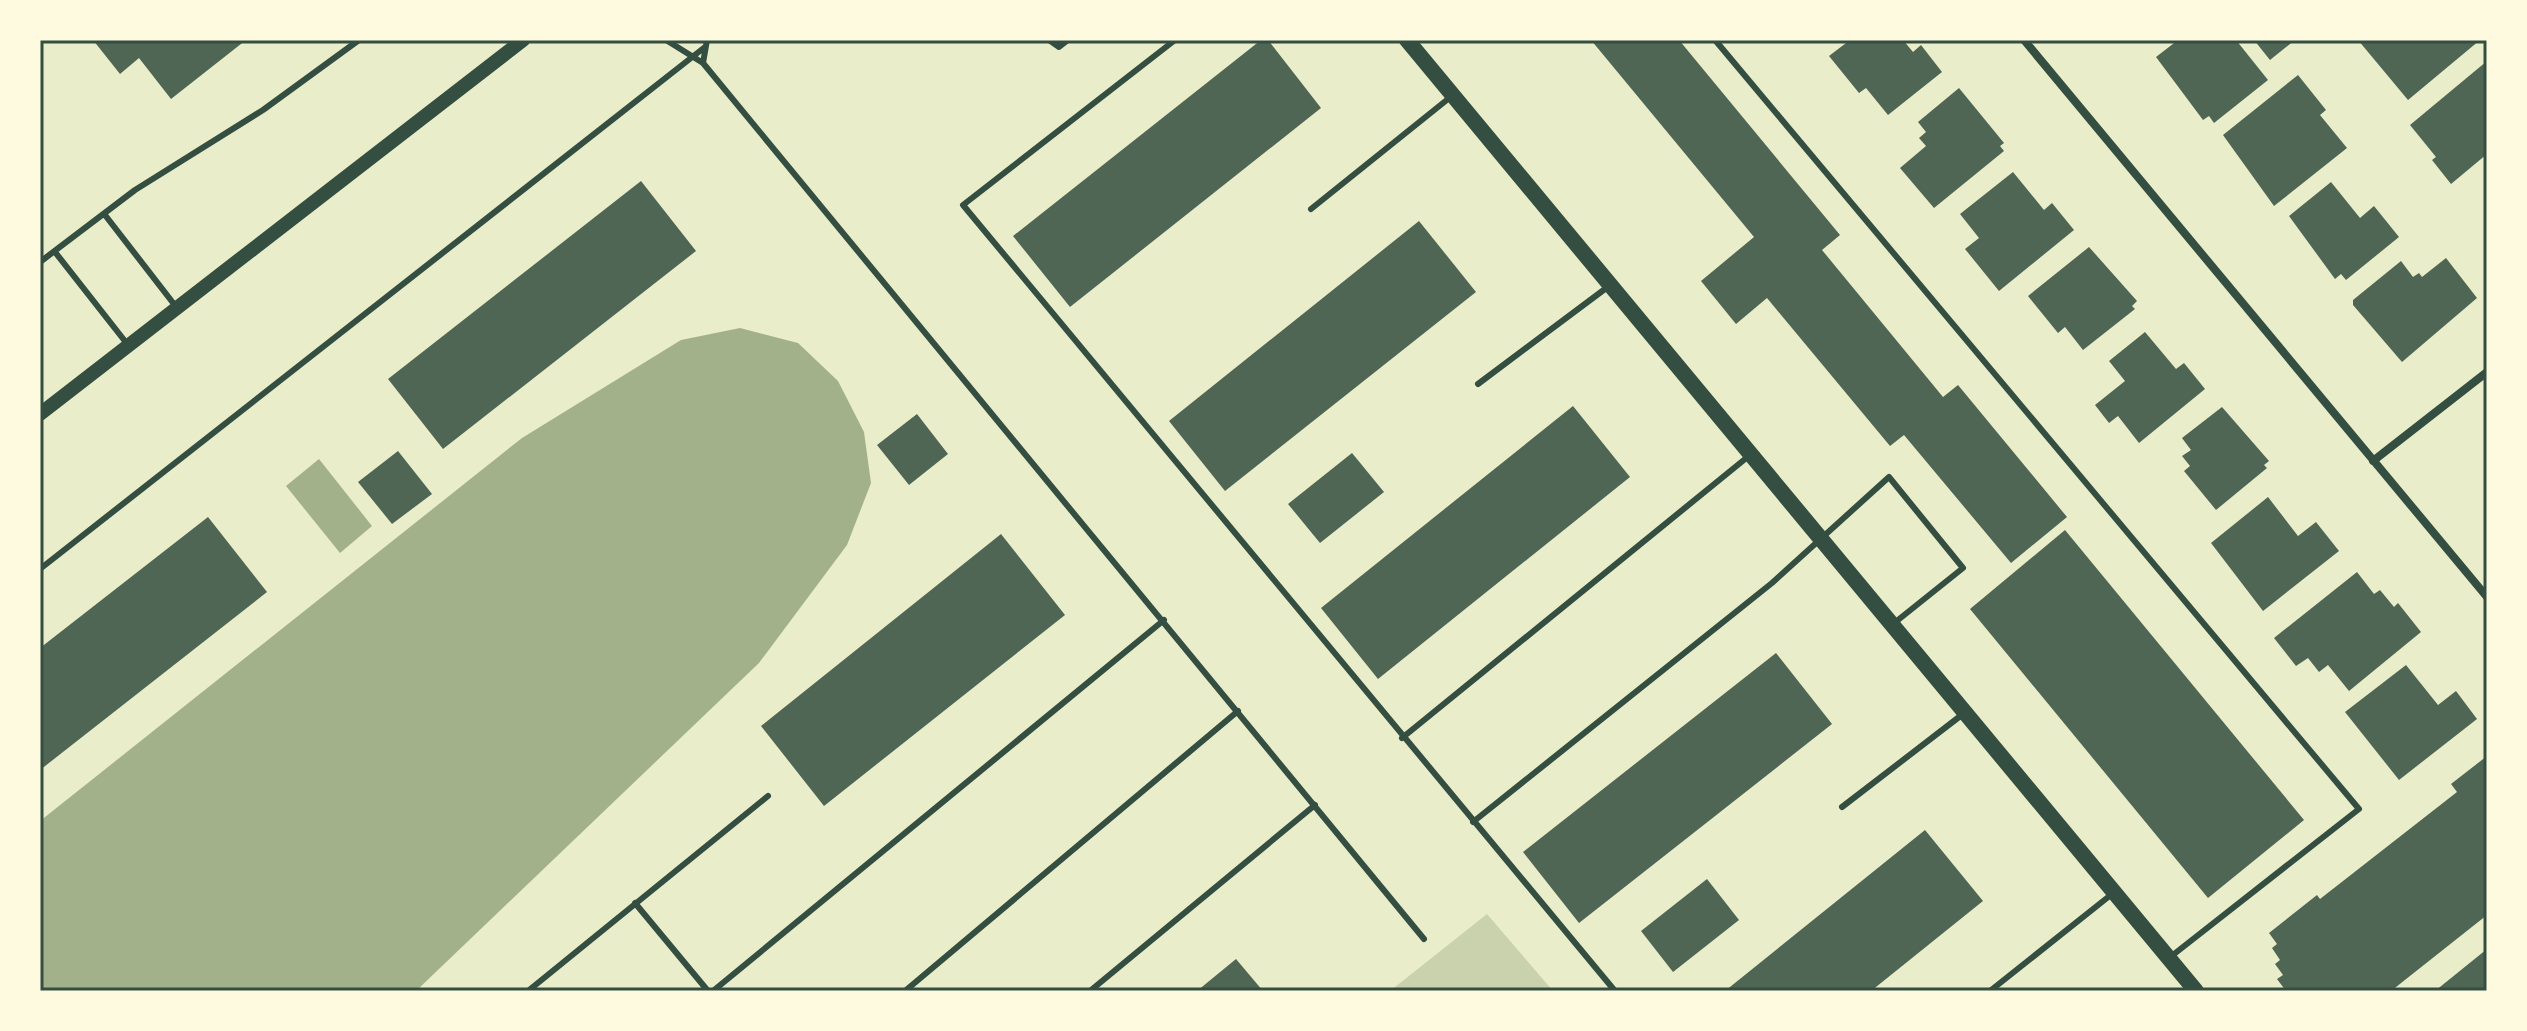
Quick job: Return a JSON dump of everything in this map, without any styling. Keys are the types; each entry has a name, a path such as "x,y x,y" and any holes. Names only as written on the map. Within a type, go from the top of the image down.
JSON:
{"main road":[{"path":"1407,40 1753,453 2196,991"}],"street":[{"path":"40,414 523,40"},
{"path":"2024,40 2487,597"},
{"path":"2373,461 2487,372"}],"lane":[{"path":"40,262 157,175 263,110 359,40"},
{"path":"666,40 703,63 1424,939"},
{"path":"1049,40 1059,47 1068,40"},
{"path":"1175,40 963,205 1402,738 1615,991"},
{"path":"1715,40 2359,809 2169,958"},
{"path":"40,569 706,44"},
{"path":"703,63 706,44"},
{"path":"1311,209 1453,95"},
{"path":"105,215 177,308"},
{"path":"55,252 128,345"},
{"path":"1478,384 1612,284"},
{"path":"1402,738 1753,453"},
{"path":"1473,822 1761,592 1889,477 1963,568 1893,624"},
{"path":"635,903 710,991 1164,620"},
{"path":"905,991 1238,711"},
{"path":"1842,807 1966,712"},
{"path":"528,991 768,796"},
{"path":"1090,991 1315,805"},
{"path":"1990,991 2114,892"}],"shaded area":[{"path":"740,328 798,343 838,381 864,432 871,483 847,545 759,663 416,991 40,991 40,821 522,438 681,340"},
{"path":"319,459 372,526 340,553 286,486"},
{"path":"1487,914 1553,991 1390,991"}],"building":[{"path":"93,40 246,40 171,99 139,58 120,74"},
{"path":"1261,40 1268,40 1321,108 1070,307 1013,236"},
{"path":"1591,40 1679,40 1840,235 1822,250 1943,397 1958,385 2067,517 2011,563 1904,435 1890,446 1767,298 1736,324 1701,281 1754,237"},
{"path":"1850,40 1903,40 1913,52 1921,45 1942,72 1888,115 1866,88 1859,93 1829,56"},
{"path":"2178,40 2236,40 2268,80 2214,123 2209,116 2203,120 2156,57"},
{"path":"2254,40 2295,40 2270,60"},
{"path":"2358,40 2480,40 2408,100"},
{"path":"2487,61 2487,154 2451,184 2432,160 2436,157 2410,125"},
{"path":"2298,75 2326,110 2320,115 2347,148 2274,206 2223,135"},
{"path":"1959,88 2004,143 2000,146 2004,151 1934,208 1900,168 1926,146 1919,138 1926,132 1918,122"},
{"path":"2013,172 2044,210 2052,203 2074,230 1999,291 1965,249 1979,238 1960,214"},
{"path":"641,181 696,251 443,449 388,379"},
{"path":"2331,182 2360,218 2374,206 2399,237 2346,280 2341,274 2335,279 2289,216"},
{"path":"1419,221 1476,292 1225,491 1169,421"},
{"path":"2089,247 2137,301 2132,306 2135,309 2083,350 2065,327 2058,333 2028,296"},
{"path":"2446,258 2477,298 2402,362 2353,305 2353,300 2401,261 2413,277 2419,273 2422,277"},
{"path":"2145,332 2176,369 2184,363 2205,389 2139,443 2118,416 2109,423 2095,405 2125,381 2109,361"},
{"path":"1573,406 1630,477 1378,679 1321,608"},
{"path":"2222,407 2269,461 2264,465 2267,468 2216,510 2184,471 2190,466 2182,456 2191,450 2182,438"},
{"path":"917,414 948,454 909,485 877,445"},
{"path":"398,451 432,494 392,524 358,482"},
{"path":"1352,453 1384,492 1320,543 1288,504"},
{"path":"2268,497 2298,536 2316,522 2339,551 2263,611 2211,543"},
{"path":"208,517 267,592 40,770 40,648"},
{"path":"2065,530 2304,820 2208,898 1970,609"},
{"path":"1001,534 1065,615 824,806 761,726"},
{"path":"2357,572 2374,594 2380,590 2394,607 2398,603 2421,632 2349,691 2328,665 2319,672 2308,658 2296,666 2274,638"},
{"path":"1776,653 1832,724 1579,923 1523,852"},
{"path":"2406,665 2438,705 2456,691 2477,719 2399,780 2345,712"},
{"path":"2487,756 2487,915 2391,991 2286,991 2277,979 2283,975 2275,964 2280,960 2272,948 2277,944 2269,933 2317,895 2320,899 2457,792 2451,784"},
{"path":"1925,830 1983,901 1871,991 1725,991"},
{"path":"1707,879 1739,920 1673,972 1641,931"},
{"path":"2487,949 2487,991 2435,991"},
{"path":"1236,959 1263,991 1197,991"}]}
